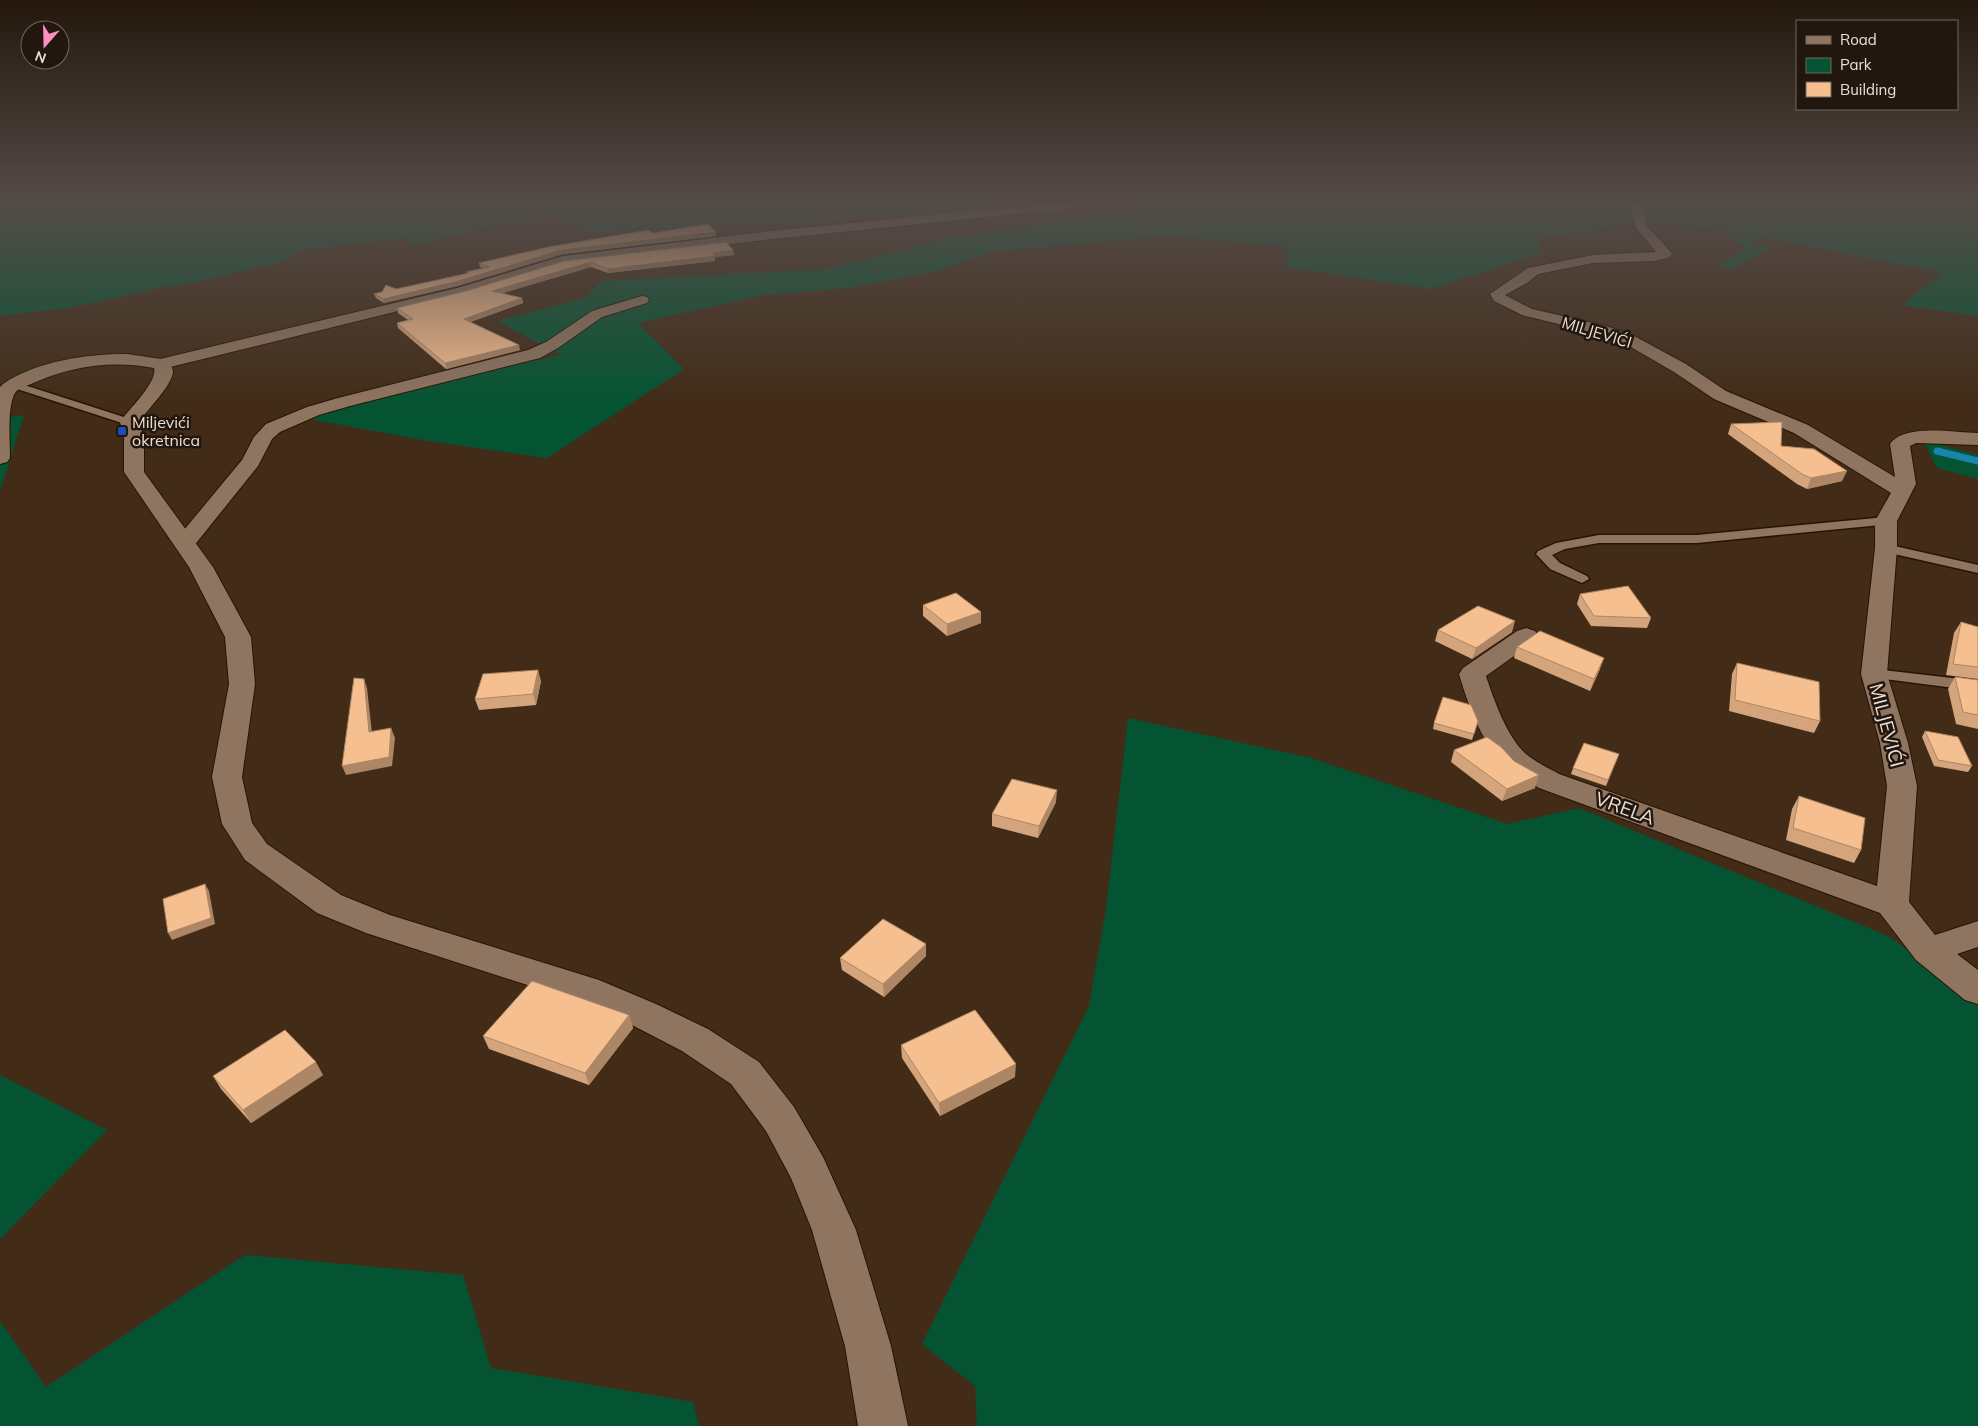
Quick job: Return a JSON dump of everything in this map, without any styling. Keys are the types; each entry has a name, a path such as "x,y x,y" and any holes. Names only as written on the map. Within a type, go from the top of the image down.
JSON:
{"street":[{"path":"0,458 2,402 8,389 45,372 89,360 136,358 162,364 462,292 530,271"},
{"name":"MILJEVIĆI","path":"1535,271 1497,294 1499,298 1527,312 1600,329 1630,340 1680,368 1720,395 1801,429 1901,490"},
{"path":"185,542 251,462 264,437 273,428 305,414 344,402 534,354 552,345 597,314 642,300"},
{"path":"162,364 164,372 159,384 132,430 134,472 202,568 238,636 242,684 227,777 237,824 256,852 329,904 378,924 586,990 643,1014 695,1040 745,1073 780,1119 808,1170 834,1230 868,1346 883,1426"},
{"name":"MILJEVIĆI","path":"1892,904 1902,786 1894,743 1874,674 1886,534 1901,490 1906,484 1900,444 1908,438 1943,436 1978,439"},
{"name":"VRELA","path":"1526,636 1472,674 1479,696 1495,730 1513,758 1549,781 1892,904"},
{"path":"1892,904 1928,951 1978,990"},
{"path":"1928,951 1978,934"}],"lane":[{"path":"15,385 132,430"},
{"path":"1582,578 1555,566 1543,554 1556,546 1577,541 1886,534 1978,569"},
{"path":"1874,674 1978,686"}],"green space":[{"path":"0,271 245,271 74,307 0,316"},
{"path":"798,271 938,271 850,288 763,295 638,323 684,369 547,458 428,441 288,415 561,355 497,321 584,298 602,281"},
{"path":"1310,271 1487,271 1431,289"},
{"path":"1935,271 1978,271 1978,316 1902,305 1943,272"},
{"path":"24,415 0,491 0,418"},
{"path":"1923,440 1978,455 1978,479 1937,468"},
{"path":"1128,718 1311,758 1507,824 1579,808 1888,936 1978,1000 1978,1426 977,1426 975,1386 922,1344 1089,1006 1106,909"},
{"path":"0,1075 107,1130 0,1239"},
{"path":"245,1255 463,1275 491,1368 693,1402 699,1426 0,1426 0,1321 46,1387"}],"building":[{"path":"493,271 455,282 383,299 374,294 382,292 386,285 396,289 469,273 466,272"},
{"path":"533,271 562,271 492,291 522,298 464,319 519,345 445,363 397,323 413,319 397,308 466,291"},
{"path":"1782,422 1781,446 1814,449 1847,471 1811,478 1802,474 1731,424"},
{"path":"1628,586 1651,618 1594,616 1580,594"},
{"path":"956,593 981,612 947,624 923,605"},
{"path":"1478,606 1515,621 1476,648 1438,630"},
{"path":"1961,622 1978,627 1978,667 1953,664"},
{"path":"1540,631 1604,658 1594,679 1517,647"},
{"path":"1737,663 1819,682 1820,721 1735,700"},
{"path":"538,670 533,694 475,699 483,674"},
{"path":"1955,677 1978,680 1978,715 1963,712"},
{"path":"354,678 364,679 369,732 391,728 389,757 342,766"},
{"path":"1443,697 1471,705 1478,721 1474,734 1434,723"},
{"path":"1925,731 1958,737 1972,766 1938,760"},
{"path":"1487,737 1501,747 1514,761 1539,775 1507,789 1454,750"},
{"path":"1584,743 1619,754 1608,780 1573,768"},
{"path":"1012,779 1057,790 1039,826 992,814"},
{"path":"1799,796 1865,818 1861,850 1793,828"},
{"path":"205,884 211,918 168,933 163,899"},
{"path":"883,919 926,944 883,984 840,958"},
{"path":"532,981 629,1015 585,1073 483,1036"},
{"path":"975,1010 1016,1064 939,1103 901,1045"},
{"path":"285,1030 316,1062 243,1110 213,1076"}],"waterway":[{"path":"1937,451 1978,461"}],"place":[{"name":"Miljevići okretnica","path":"122,431"}]}
